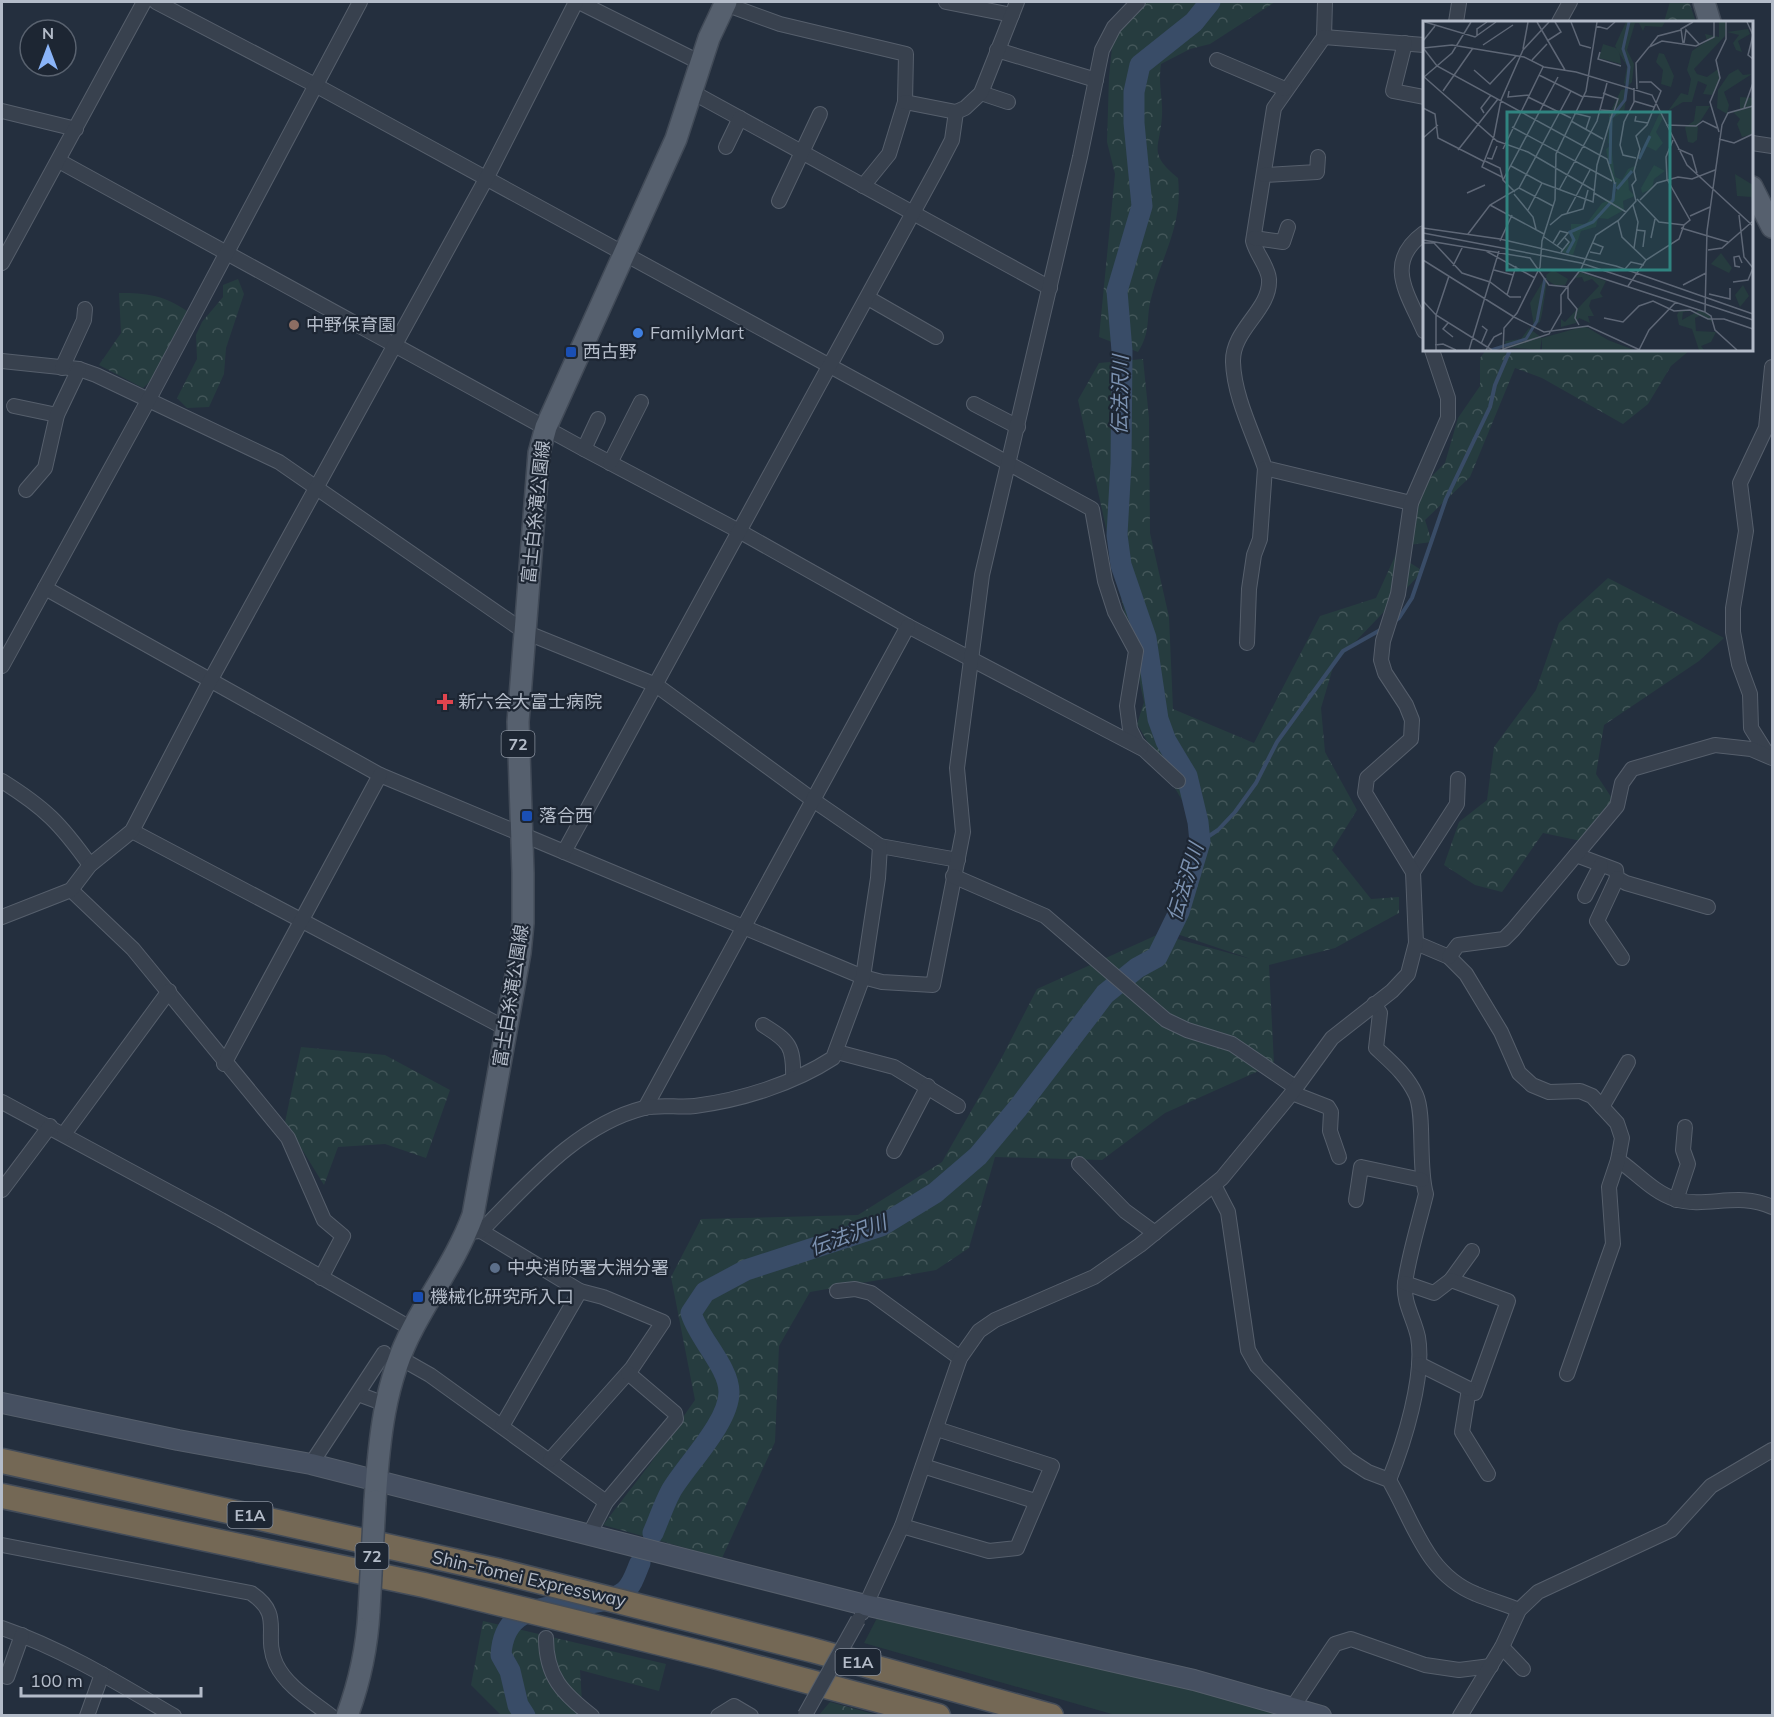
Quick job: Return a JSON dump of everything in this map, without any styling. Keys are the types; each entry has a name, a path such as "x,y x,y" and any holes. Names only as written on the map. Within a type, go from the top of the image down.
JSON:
{"highway":[{"name":"Shin-Tomei Expressway","path":"2,1461 499,1571 665,1611 1052,1716"},
{"name":"Shin-Tomei Expressway","path":"2,1496 486,1600 938,1716"}],"main road":[{"path":"1704,2 1710,21"},
{"name":"富士白糸滝公園線","path":"347,1716 359,1683 367,1647 376,1491 384,1404 392,1355 412,1329 474,1231 473,1215 507,1029 523,922 518,722 534,492 539,453 546,427 676,139 701,63 726,3"},
{"path":"1753,189 1773,227"}],"street":[{"path":"2,263 144,2"},
{"path":"156,2 317,86 1092,509 1105,581 1114,612 1136,651 1127,706 1130,729 1137,743 1178,781"},
{"path":"2,666 149,399 360,2"},
{"path":"2,917 71,890 90,865 132,831 210,681 486,179 578,2 701,63"},
{"path":"905,102 956,112 965,108 981,93 1015,8 946,2"},
{"path":"45,588 380,775 863,977 882,982 933,985 963,832 957,768 982,575 1010,465 1102,50 1114,27 1138,2"},
{"path":"1247,644 1249,589 1254,555 1260,539 1265,468 1241,398 1233,361 1237,342 1266,297 1269,281 1268,271 1256,254 1254,238 1274,108 1285,89 1324,38 1322,16 1325,2"},
{"path":"1560,21 1570,2"},
{"path":"726,3 780,24 906,54 905,102 889,154 862,186"},
{"path":"1456,21 1459,3"},
{"path":"1324,38 1423,45"},
{"path":"1405,44 1394,91 1423,97"},
{"path":"997,50 1096,80"},
{"path":"1217,60 1285,89"},
{"path":"692,92 1050,288"},
{"path":"981,93 1008,102"},
{"path":"2,111 76,129"},
{"path":"564,852 913,214 952,140 956,112"},
{"path":"779,201 804,154 820,114"},
{"path":"726,147 740,118"},
{"path":"1753,142 1773,146"},
{"path":"1264,175 1317,172 1318,157"},
{"path":"59,161 584,449 740,531 908,626 1146,751"},
{"path":"1254,238 1283,242 1288,227"},
{"path":"1423,235 1402,255 1401,269 1405,286 1423,327"},
{"path":"868,298 936,337"},
{"path":"62,368 84,320 85,309"},
{"path":"805,1715 862,1613 902,1526 960,1358 979,1331 995,1320 1094,1277 1155,1233 1214,1185 1294,1090 1332,1038 1392,991 1408,974 1416,943 1413,872 1365,793 1367,778 1412,739 1412,720 1406,705 1385,673 1382,660 1383,641 1398,594 1411,503 1448,418 1448,398 1442,371 1432,351"},
{"path":"2,361 79,369 149,399 279,462 525,632 657,685 813,800 880,846 958,860"},
{"path":"1772,759 1755,739 1751,728 1749,694 1738,664 1733,632 1733,608 1746,531 1740,483 1766,428 1773,367"},
{"path":"26,490 45,468 57,415 79,369"},
{"path":"610,463 641,402"},
{"path":"974,404 1018,427"},
{"path":"14,406 57,415"},
{"path":"584,449 598,419"},
{"path":"1265,468 1411,503"},
{"path":"645,1108 908,626"},
{"path":"1449,957 1458,945 1504,939 1526,917 1617,806 1622,783 1632,769 1715,745 1752,749 1772,759"},
{"path":"224,1064 380,775"},
{"path":"1413,872 1456,804 1458,780"},
{"path":"2,781 45,809 64,829 90,865"},
{"path":"132,831 507,1029"},
{"path":"550,1460 628,1373 663,1322 603,1297 580,1292 474,1231 558,1153 603,1126 645,1108 724,1102 793,1077 833,1058 863,977 879,878 880,846"},
{"path":"1576,855 1616,870 1617,878 1597,921 1622,958"},
{"path":"1585,896 1601,865"},
{"path":"953,876 1045,916 1166,1020 1187,1030 1232,1044 1294,1090 1328,1107 1331,1112 1330,1131 1339,1157"},
{"path":"1617,878 1626,883 1708,907"},
{"path":"71,890 133,949 169,991 224,1064 288,1138 324,1220 343,1236 321,1278"},
{"path":"1416,943 1449,957 1466,974 1501,1032 1519,1073 1532,1085 1549,1092 1580,1091 1592,1096 1617,1123 1622,1138 1609,1187 1613,1244 1567,1374"},
{"path":"64,1134 169,991"},
{"path":"1374,1004 1380,1013 1376,1048 1403,1073 1417,1096 1422,1180 1426,1194 1405,1283 1405,1299 1418,1337 1419,1364 1405,1440 1389,1480"},
{"path":"763,1024 783,1037 791,1048 793,1077"},
{"path":"837,1052 894,1067 958,1106"},
{"path":"1602,1107 1628,1062"},
{"path":"894,1151 928,1086"},
{"path":"2,1102 50,1126 412,1329"},
{"path":"2,1190 50,1126"},
{"path":"1676,1200 1688,1164 1683,1150 1685,1127"},
{"path":"1618,1160 1662,1193 1676,1200 1693,1202 1746,1200 1773,1207"},
{"path":"1079,1164 1125,1211 1155,1233"},
{"path":"1356,1200 1361,1167 1422,1180"},
{"path":"1214,1185 1228,1212 1248,1350 1257,1366 1348,1459 1368,1472 1389,1480 1422,1547 1439,1571 1475,1594 1520,1610"},
{"path":"1405,1283 1434,1293 1451,1280 1472,1251"},
{"path":"1419,1364 1475,1392 1508,1301 1451,1280"},
{"path":"837,1291 855,1289 871,1293 960,1358"},
{"path":"502,1426 580,1292"},
{"path":"311,1464 358,1394 392,1355 430,1375 606,1502"},
{"path":"590,1533 606,1502 676,1419 675,1413 628,1373"},
{"path":"1469,1389 1462,1432 1488,1474"},
{"path":"358,1394 384,1404"},
{"path":"2,1403 178,1440 311,1464 376,1491 590,1533 862,1613 1194,1680 1321,1716"},
{"path":"902,1526 989,1551 1017,1548 1035,1501 1052,1466 937,1429"},
{"path":"1460,1716 1502,1647 1520,1610 1538,1592 1671,1530 1711,1486 1773,1450"},
{"path":"923,1466 1035,1501"},
{"path":"2,1545 251,1593 264,1601 270,1611 272,1651 283,1677 332,1716"},
{"path":"2,1628 22,1635 102,1674 174,1716"},
{"path":"7,1677 22,1635"},
{"path":"546,1638 549,1670 562,1689 592,1716"},
{"path":"1292,1708 1335,1644 1352,1639 1425,1665 1458,1670 1491,1666"},
{"path":"1502,1647 1523,1669"},
{"path":"87,1716 102,1674"},
{"path":"718,1716 734,1706 750,1716"}],"green space":[{"path":"1133,2 1275,2 1210,44 1190,49 1161,64 1162,116 1158,150 1162,162 1178,178 1178,210 1152,295 1147,330 1138,352 1099,337 1115,174 1107,142 1109,77 1114,27"},
{"path":"1670,2 1689,2 1696,21 1664,21"},
{"path":"238,279 244,294 226,348 224,374 209,407 187,408 177,398 197,359 196,335 202,322 223,297 223,285"},
{"path":"119,293 154,296 170,301 187,311 164,362 151,381 143,388 99,365 121,333"},
{"path":"1485,351 1689,351 1671,366 1648,404 1623,424 1542,378 1515,368 1470,477 1425,520 1432,542 1408,545 1423,485 1445,463 1458,418 1480,386 1480,358"},
{"path":"1143,359 1149,418 1150,533 1169,617 1173,709 1254,743 1320,616 1376,598 1396,554 1423,571 1334,664 1321,708 1325,752 1357,810 1332,850 1371,899 1399,897 1399,913 1335,948 1269,965 1274,1064 1165,1113 1102,1160 995,1157 969,1248 936,1270 810,1292 779,1346 775,1442 722,1558 603,1525 695,1400 671,1277 701,1219 858,1215 942,1162 1002,1057 1037,989 1159,934 1251,959 1171,932 1205,839 1137,724 1144,702 1078,400 1099,363"},
{"path":"1608,578 1724,638 1699,661 1604,725 1596,774 1617,806 1586,842 1543,833 1502,892 1475,885 1444,865 1459,822 1487,800 1494,747 1536,690 1559,623"},
{"path":"301,1047 385,1055 450,1090 426,1158 385,1144 338,1147 324,1185 285,1122"},
{"path":"878,1616 1010,1643 1294,1715 1115,1715 864,1643"},
{"path":"483,1621 666,1664 659,1691 580,1670 582,1702 597,1715 501,1715 471,1685"},
{"path":"830,1702 877,1715 819,1715"}],"waterway":[{"name":"伝法沢川","path":"653,1533 671,1491 715,1430 727,1404 728,1382 691,1313 705,1292 746,1270 881,1226 935,1193 978,1156 1018,1108 1105,994 1137,968 1157,957 1179,912 1200,842 1198,822 1187,776 1166,741 1158,719 1146,638 1121,565 1117,535 1121,463 1122,351 1117,291 1142,206 1134,123 1134,92 1140,65 1194,22 1210,2"},
{"path":"1393,622 1399,618 1412,598 1446,499 1490,407 1495,385 1510,351"},
{"path":"1200,842 1218,830 1235,812 1256,783 1277,742 1343,651 1382,629"},
{"name":"伝法沢川","path":"525,1716 518,1705 510,1671 501,1655 506,1633 517,1619 532,1611 591,1603 609,1599 625,1591 640,1563"}],"place":[{"name":"中野保育園","path":"294,325"},
{"name":"FamilyMart","path":"638,333"},
{"name":"西古野","path":"571,352"},
{"name":"新六会大富士病院","path":"445,702"},
{"name":"落合西","path":"527,816"},
{"name":"中央消防署大淵分署","path":"495,1268"},
{"name":"機械化研究所入口","path":"418,1297"}]}
